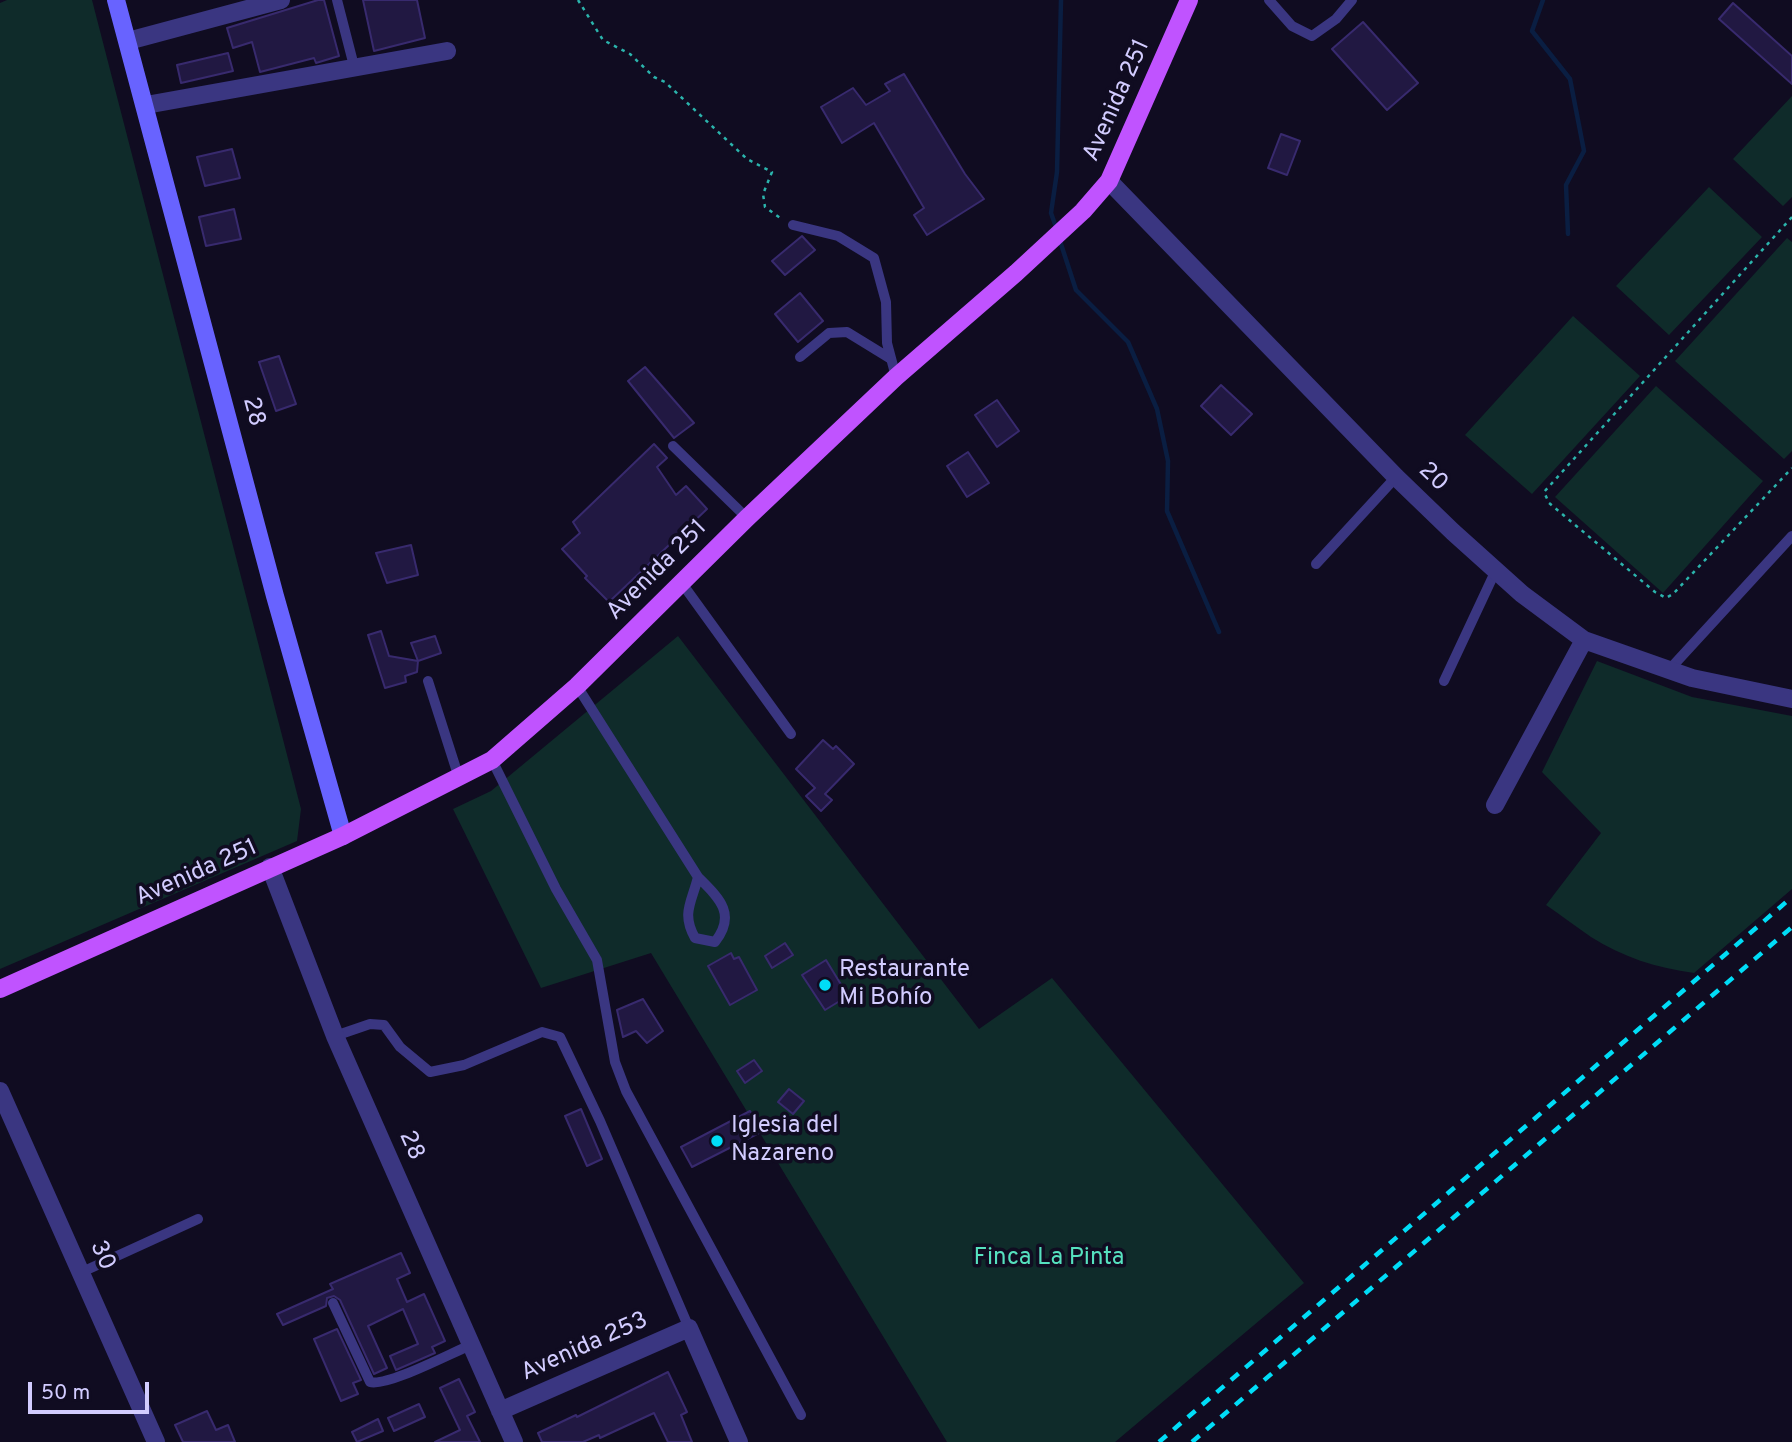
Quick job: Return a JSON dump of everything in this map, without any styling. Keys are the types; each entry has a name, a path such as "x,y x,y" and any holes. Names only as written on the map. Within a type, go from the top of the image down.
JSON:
{"main road":[{"name":"Avenida 251","path":"0,989 344,836 492,760 577,687 681,582 896,377 1083,211 1109,181 1189,0"}],"street":[{"name":"28","path":"117,0 275,596 344,836"},
{"path":"128,41 281,0"},
{"path":"146,105 447,51"},
{"name":"20","path":"1109,181 1396,477 1522,594 1584,640 1692,678 1792,699"},
{"path":"1495,805 1584,640"},
{"name":"28","path":"270,867 335,1036 513,1442"},
{"name":"30","path":"0,1091 156,1442"},
{"path":"689,1328 739,1442"},
{"name":"Avenida 253","path":"500,1411 689,1328"}],"lane":[{"path":"337,0 354,66"},
{"path":"1269,0 1292,26 1312,36 1336,19 1352,0"},
{"path":"793,225 838,236 874,258 886,302 887,343 896,377"},
{"path":"800,357 829,333 848,332 891,359"},
{"path":"673,446 747,518"},
{"path":"1316,564 1396,477"},
{"path":"1669,670 1792,536"},
{"path":"1444,681 1496,570"},
{"path":"681,582 792,734"},
{"path":"428,681 459,778"},
{"path":"577,687 698,877 717,896 725,915 725,929 715,942 695,937 687,921 688,907 698,877"},
{"path":"492,760 556,889 597,960 615,1062 626,1091 801,1415"},
{"path":"335,1036 369,1024 384,1026 400,1047 430,1072 464,1065 542,1032 560,1037 600,1121 689,1328"},
{"path":"82,1272 198,1219"},
{"path":"333,1303 370,1382 374,1384 389,1381 471,1345"}],"path":[{"path":"578,0 603,40 630,54 654,77 665,82 747,159 772,172 764,194 765,207 793,225"},
{"path":"1792,217 1544,492 1549,503 1665,598 1673,594 1792,468"}],"green space":[{"path":"7,0 92,0 301,809 297,841 0,969 0,3"},
{"path":"1792,96 1792,197 1783,206 1733,159"},
{"path":"1709,187 1762,237 1669,335 1616,286"},
{"path":"1787,238 1792,242 1792,451 1784,459 1675,361"},
{"path":"1573,316 1640,376 1532,494 1465,435"},
{"path":"1656,386 1763,481 1663,593 1555,497"},
{"name":"Finca La Pinta","path":"678,636 979,1029 1052,978 1304,1283 1115,1442 947,1442 651,953 541,988 453,809 491,791"},
{"path":"1597,661 1692,697 1792,716 1792,889 1694,973 1653,965 1627,956 1591,937 1546,905 1601,833 1542,772"}],"building":[{"path":"324,0 339,56 316,63 314,58 260,72 252,42 233,48 227,28"},
{"path":"363,0 417,0 425,38 374,51"},
{"path":"1733,3 1792,56 1792,84 1719,19"},
{"path":"1363,22 1418,83 1387,110 1332,49"},
{"path":"228,53 233,71 181,83 177,65"},
{"path":"904,74 965,174 984,199 927,235 914,215 924,208 874,123 842,143 821,107 853,88 866,105 890,91 885,84"},
{"path":"1281,134 1300,141 1287,175 1268,168"},
{"path":"232,149 240,178 205,186 197,157"},
{"path":"234,209 241,239 206,246 199,217"},
{"path":"802,236 815,250 785,275 772,261"},
{"path":"800,293 823,321 798,342 775,314"},
{"path":"279,356 296,404 276,411 259,362"},
{"path":"645,367 694,423 674,438 628,381"},
{"path":"1221,385 1252,414 1231,435 1201,406"},
{"path":"997,400 1019,431 997,447 975,415"},
{"path":"654,444 667,458 657,467 676,495 686,486 707,509 609,602 562,549 580,533 573,522"},
{"path":"968,452 989,483 967,497 947,466"},
{"path":"411,545 418,575 387,583 376,553"},
{"path":"381,631 389,656 418,661 417,672 405,676 406,682 385,688 368,635"},
{"path":"435,636 441,653 418,661 411,643"},
{"path":"823,740 833,749 836,746 854,764 825,794 832,800 821,811 806,796 815,788 796,769"},
{"path":"785,943 793,955 772,968 765,956"},
{"path":"731,953 734,959 739,957 757,990 730,1005 708,966"},
{"name":"Restaurante Mi Bohío","path":"826,960 848,996 825,1010 802,975"},
{"path":"643,999 663,1031 647,1043 636,1031 623,1037 617,1010"},
{"path":"754,1060 762,1071 745,1083 737,1071"},
{"path":"789,1089 804,1101 793,1114 778,1102"},
{"path":"581,1109 602,1159 587,1166 565,1116"},
{"name":"Iglesia del Nazareno","path":"750,1111 761,1132 692,1167 681,1147"},
{"path":"401,1253 410,1273 397,1279 407,1302 424,1294 445,1341 432,1347 435,1353 396,1370 390,1356 418,1344 403,1309 368,1326 387,1368 374,1374 340,1300 334,1296 327,1298 326,1306 283,1325 277,1314 333,1289 330,1284"},
{"path":"337,1329 361,1380 353,1383 358,1394 341,1401 314,1339"},
{"path":"668,1372 687,1412 681,1415 692,1442 668,1442 654,1413 600,1438 599,1435 583,1442 542,1442 538,1433"},
{"path":"459,1379 475,1412 467,1416 480,1442 435,1442 460,1430 440,1388"},
{"path":"419,1404 425,1417 394,1431 388,1418"},
{"path":"207,1411 216,1430 228,1425 235,1442 183,1442 175,1425"},
{"path":"378,1419 383,1431 357,1442 352,1432"}],"waterway":[{"path":"1057,230 1051,213 1057,172 1061,0"},
{"path":"1543,0 1532,31 1570,79 1584,151 1566,185 1568,234"},
{"path":"1059,238 1076,290 1128,342 1157,409 1168,461 1167,511 1219,632"}],"railway":[{"path":"1159,1442 1792,897"},
{"path":"1192,1442 1792,927"}],"place":[{"name":"Restaurante Mi Bohío","path":"825,985"},
{"name":"Iglesia del Nazareno","path":"717,1141"}]}
